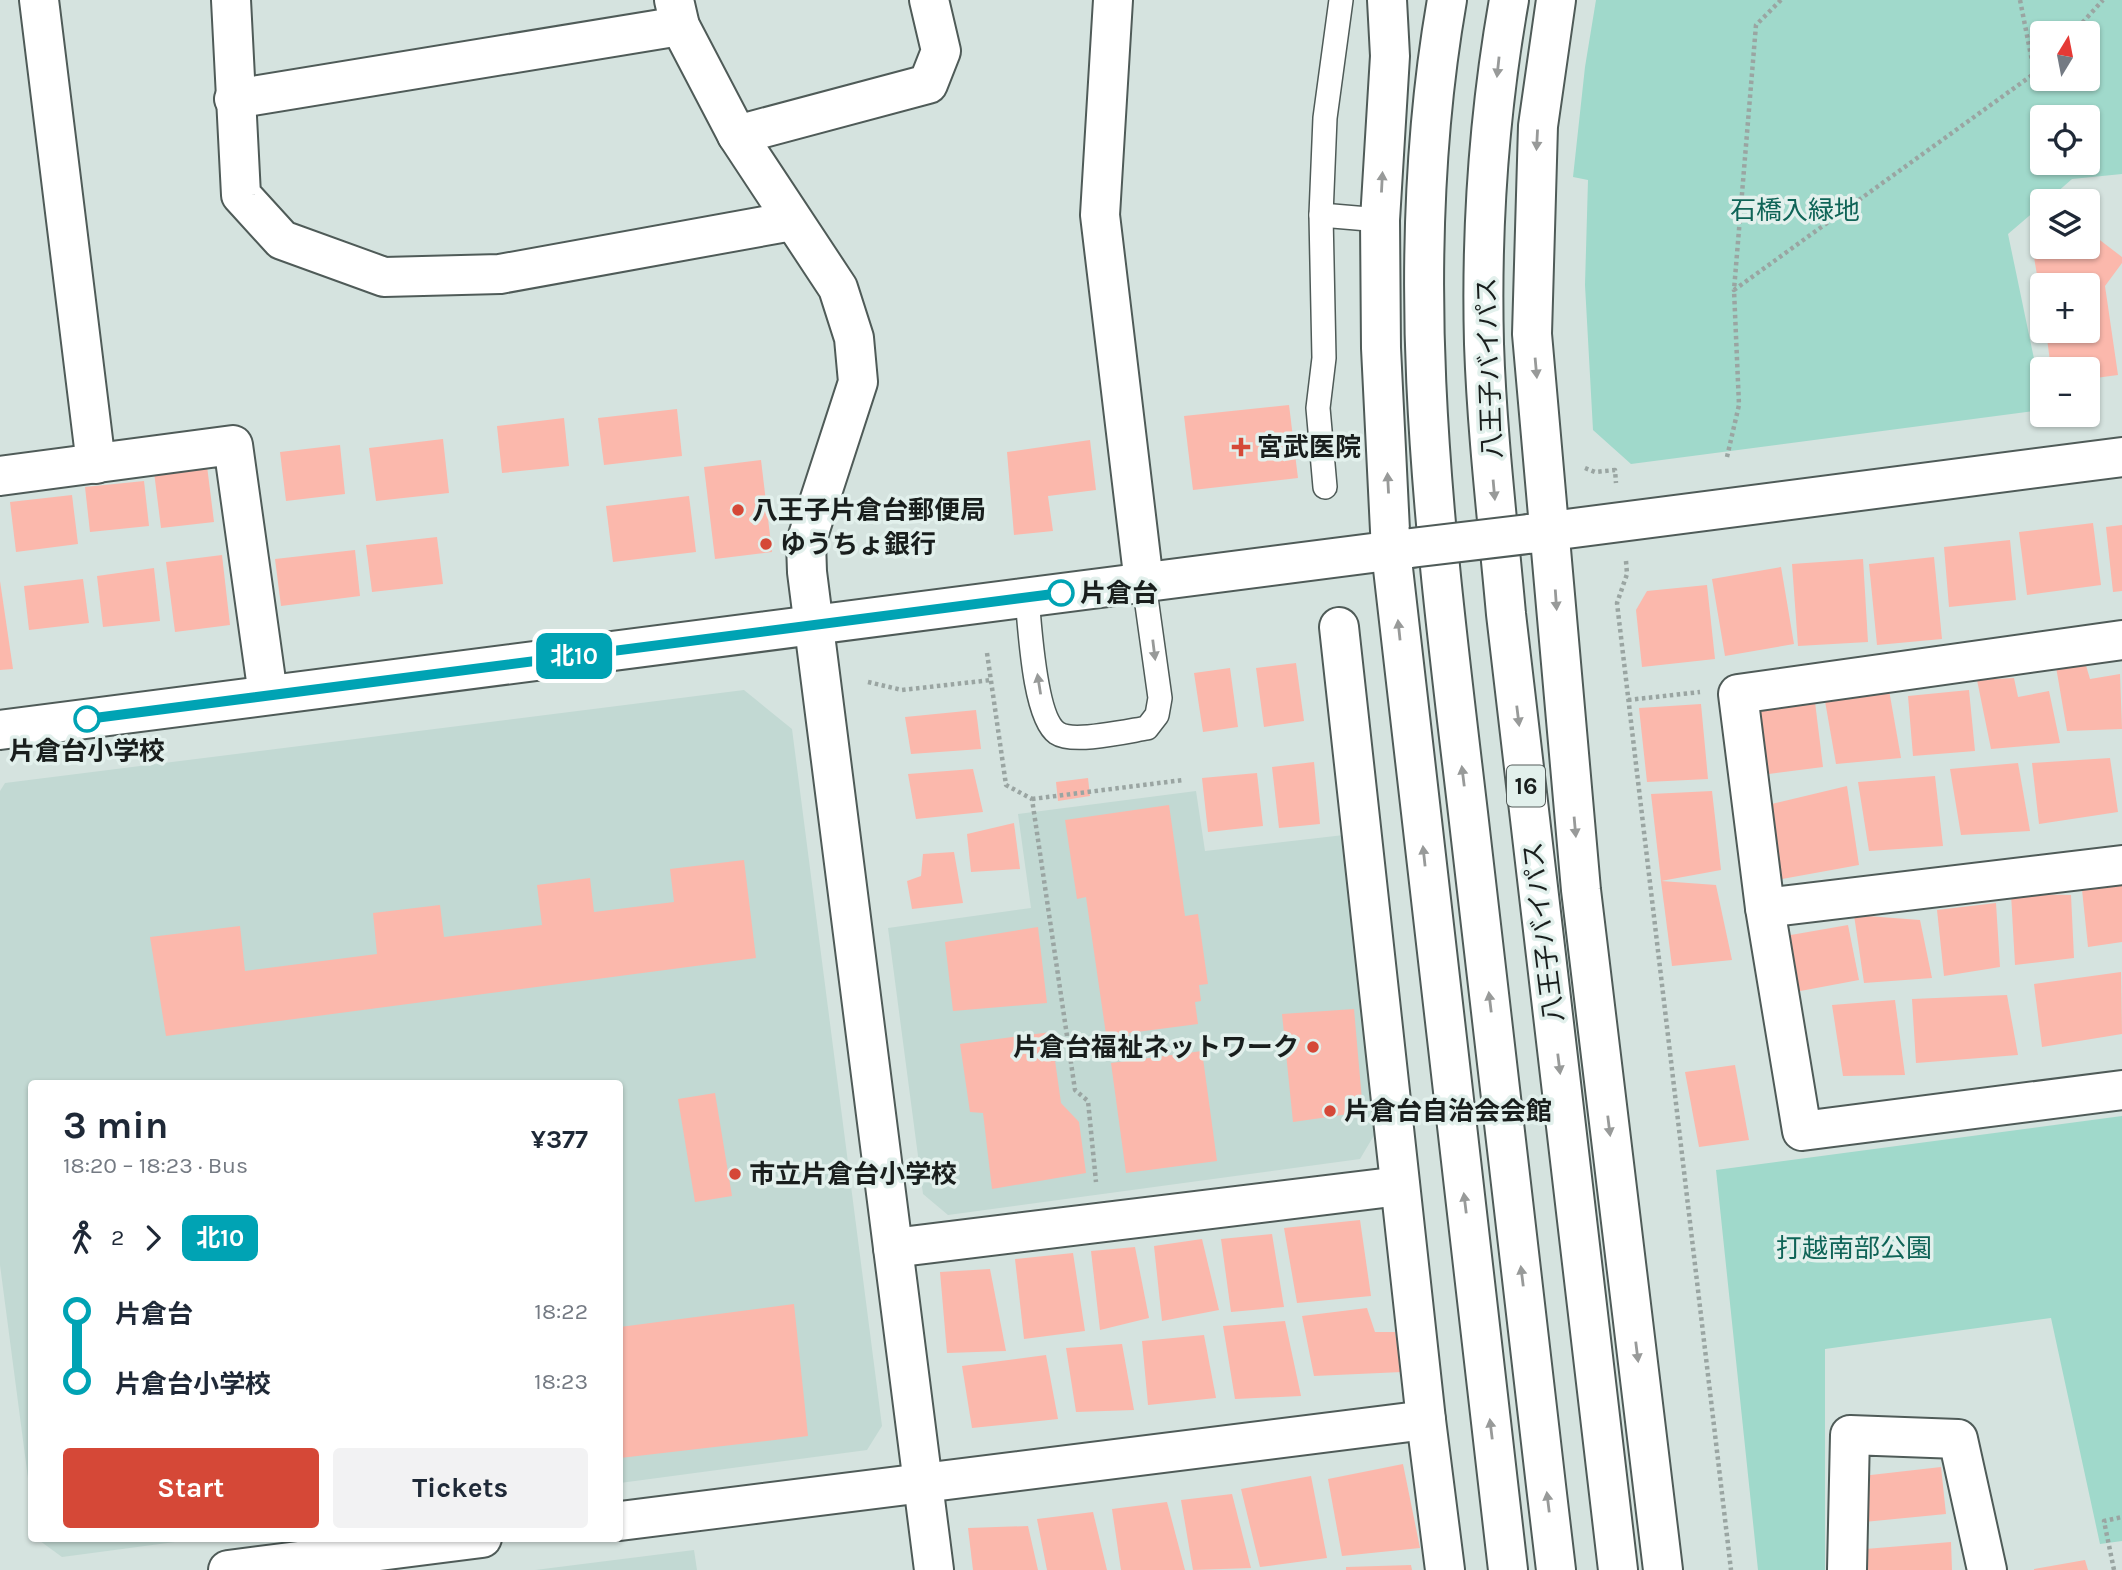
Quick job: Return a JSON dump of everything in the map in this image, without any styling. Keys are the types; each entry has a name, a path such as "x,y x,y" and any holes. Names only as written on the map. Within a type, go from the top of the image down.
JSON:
{"main road":[{"path":"39,0 96,464"},
{"path":"231,0 241,195 282,240 384,277 500,274 792,221"},
{"path":"737,135 928,84 941,51 929,0"},
{"path":"1113,0 1100,215 1144,583"},
{"path":"1387,0 1391,56 1380,220 1381,348 1401,550 1430,908 1508,1570"},
{"path":"1447,0 1429,135 1422,345 1446,621 1556,1570"},
{"name":"八王子バイパス","path":"1509,0 1493,111 1485,224 1484,344 1492,471 1511,656 1618,1570"},
{"path":"1556,0 1538,126 1532,334 1539,533 1663,1570"},
{"path":"234,99 677,13 737,135 838,288 854,338 858,382 806,542 814,626 934,1570"},
{"path":"0,476 233,445 268,695"},
{"path":"0,730 2122,457"},
{"path":"1339,627 1426,1420 1445,1570"},
{"path":"2122,640 1738,694 1765,908 1802,1131 2122,1090"},
{"path":"1765,908 2122,865"},
{"path":"1371,915 1430,908"},
{"path":"893,1248 1400,1186"},
{"path":"623,1521 1426,1420"},
{"path":"1847,1570 1850,1435 1958,1438 1987,1570"},
{"path":"239,1569 451,1542"}],"lane":[{"path":"1325,487 1318,408 1324,358 1321,215 1325,118 1341,0"},
{"path":"1321,215 1380,220"},
{"path":"1027,598 1043,715 1057,733 1075,738 1147,728 1157,715 1160,698 1144,583"}],"path":[{"path":"1727,457 1739,405 1734,290 1756,25 1781,0"},
{"path":"2020,0 2030,51"},
{"path":"2084,21 2103,0"},
{"path":"1734,290 2030,80"},
{"path":"1627,574 1617,603 1731,1570"},
{"path":"987,653 1006,785 1032,799 1183,779"},
{"path":"868,682 902,690 991,680"},
{"path":"1628,700 1709,691"},
{"path":"1032,799 1074,1090 1088,1101 1096,1188"},
{"path":"2115,1570 2104,1521 2122,1517"}],"shaded area":[{"name":"市立片倉台小学校","path":"744,690 792,729 882,1426 867,1450 623,1483 623,1080 28,1080 28,1478 0,1265 0,791 5,783"},
{"path":"1196,791 1205,851 1344,835 1376,1132 1360,1159 948,1215 923,1194 888,928 1031,908 1018,814"},
{"path":"41,1542 175,1542 62,1557"},
{"path":"694,1550 697,1570 535,1570"}],"green space":[{"name":"石橋入緑地","path":"1596,0 2122,0 2122,174 2072,179 2061,189 2030,189 2030,215 2008,234 2034,357 2030,357 2030,411 1631,464 1593,430 1585,285 1588,180 1573,177 1585,67"},
{"name":"打越南部公園","path":"2122,1116 2122,1541 2100,1544 2051,1318 1825,1349 1825,1570 1758,1570 1716,1170"}],"building":[{"path":"2100,240 2122,257 2122,263 2105,286 2118,375 2100,377 2100,357 2049,357 2048,343 2100,343 2100,273 2037,273 2034,259 2100,259"},
{"name":"宮武医院","path":"1289,405 1298,478 1193,490 1184,416"},
{"path":"677,409 682,456 604,465 598,418"},
{"path":"564,418 569,466 502,473 497,426"},
{"path":"443,439 449,493 376,501 369,448"},
{"path":"1090,440 1096,490 1048,496 1053,531 1014,535 1007,452"},
{"path":"340,445 345,494 286,501 280,452"},
{"name":"八王子片倉台郵便局","path":"761,460 772,552 715,559 704,467"},
{"path":"207,466 214,522 161,528 154,472"},
{"path":"144,481 149,526 90,532 85,487"},
{"path":"72,495 78,544 16,552 10,502"},
{"path":"689,496 696,552 613,562 606,506"},
{"path":"2093,523 2101,585 2027,595 2019,532"},
{"path":"2122,525 2122,591 2113,592 2106,527"},
{"path":"437,537 443,584 372,592 366,545"},
{"path":"2010,540 2016,600 1949,607 1944,547"},
{"path":"355,550 360,596 281,606 275,559"},
{"path":"222,555 230,625 175,632 166,562"},
{"path":"1934,557 1942,639 1877,645 1869,564"},
{"path":"1863,559 1868,642 1798,646 1792,564"},
{"path":"1781,567 1794,644 1725,656 1712,579"},
{"path":"154,568 160,621 103,627 97,576"},
{"path":"83,579 89,623 29,630 24,586"},
{"path":"0,581 13,669 0,670"},
{"path":"1707,585 1715,659 1642,667 1636,610 1647,591"},
{"path":"2055,661 2085,662 2090,679 2120,674 2122,729 2067,731"},
{"path":"1296,663 1304,721 1264,727 1256,668"},
{"path":"1230,668 1238,727 1203,732 1194,673"},
{"path":"2014,678 2018,697 2049,691 2060,743 1991,749 1977,680"},
{"path":"1889,690 1901,758 1836,764 1825,701"},
{"path":"1969,690 1975,751 1913,756 1908,696"},
{"path":"1815,702 1823,767 1761,775 1753,710"},
{"path":"1701,704 1708,779 1647,782 1639,708"},
{"path":"976,710 981,749 911,754 905,717"},
{"path":"2110,758 2118,812 2039,824 2032,763"},
{"path":"1314,762 1320,824 1279,828 1272,767"},
{"path":"2018,763 2030,831 1961,835 1950,769"},
{"path":"973,769 983,812 916,819 908,774"},
{"path":"1257,773 1263,826 1208,832 1202,778"},
{"path":"1935,776 1943,846 1869,851 1858,782"},
{"path":"1088,778 1090,796 1058,801 1056,782"},
{"path":"1847,786 1859,865 1782,879 1767,805"},
{"path":"1712,791 1721,870 1661,881 1651,794"},
{"path":"1169,805 1185,916 1198,914 1208,984 1199,985 1201,1001 1195,1002 1198,1024 1129,1033 1130,1045 1108,1048 1086,897 1077,899 1065,820"},
{"path":"1014,823 1020,869 971,872 967,834"},
{"path":"954,852 963,903 912,909 907,881 921,876 923,854"},
{"path":"744,860 756,958 166,1036 150,937 240,926 245,971 377,954 373,913 440,905 444,937 542,925 537,885 590,878 594,912 674,902 670,869"},
{"path":"2122,878 2122,942 2088,947 2081,880"},
{"path":"1661,881 1716,885 1732,960 1672,966"},
{"path":"2011,894 2071,895 2074,958 2015,965"},
{"path":"1996,903 2000,967 1944,976 1937,910"},
{"path":"1854,915 1920,920 1932,978 1864,983"},
{"path":"1848,925 1859,980 1795,992 1785,936"},
{"path":"1038,927 1047,1003 953,1011 945,942"},
{"path":"2121,972 2122,1034 2042,1047 2034,984"},
{"path":"2007,995 2018,1055 1916,1063 1912,999"},
{"path":"1895,1000 1905,1075 1843,1076 1832,1005"},
{"path":"1354,1009 1363,1112 1293,1122 1282,1014"},
{"path":"1051,1032 1061,1103 1079,1122 1086,1173 992,1189 983,1113 970,1112 960,1044"},
{"path":"1202,1051 1217,1161 1126,1173 1111,1063"},
{"path":"1735,1065 1749,1140 1699,1147 1685,1072"},
{"path":"715,1093 732,1196 695,1202 678,1099"},
{"path":"1360,1220 1371,1296 1297,1303 1284,1228"},
{"path":"1272,1234 1284,1307 1231,1312 1221,1239"},
{"path":"1202,1239 1219,1310 1162,1321 1154,1246"},
{"path":"1135,1247 1149,1318 1100,1330 1091,1251"},
{"path":"1073,1253 1085,1331 1024,1339 1015,1259"},
{"path":"990,1269 1006,1351 947,1353 940,1272"},
{"path":"794,1304 808,1436 623,1458 623,1327"},
{"path":"1367,1308 1375,1332 1395,1332 1402,1372 1314,1376 1302,1316"},
{"path":"1285,1321 1301,1396 1235,1399 1223,1326"},
{"path":"1204,1335 1216,1398 1148,1405 1142,1341"},
{"path":"1122,1344 1134,1410 1076,1412 1066,1348"},
{"path":"1046,1355 1058,1419 972,1428 962,1366"},
{"path":"1403,1464 1420,1548 1342,1556 1328,1479"},
{"path":"1941,1467 1946,1514 1864,1522 1862,1476"},
{"path":"1311,1476 1327,1558 1260,1567 1241,1489"},
{"path":"1232,1494 1251,1568 1193,1570 1181,1500"},
{"path":"1167,1502 1185,1570 1121,1570 1112,1509"},
{"path":"1093,1512 1107,1570 1047,1570 1037,1519"},
{"path":"1028,1526 1038,1570 973,1570 968,1528"},
{"path":"1951,1542 1952,1570 1866,1570 1865,1549"},
{"path":"2085,1560 2088,1570 2034,1570 2034,1569"},
{"path":"1411,1565 1412,1570 1346,1570 1346,1567"}],"bus line":[{"name":"北10","path":"87,719 1061,593"}],"place":[{"name":"宮武医院","path":"1241,447"},
{"name":"八王子片倉台郵便局","path":"738,510"},
{"name":"ゆうちょ銀行","path":"766,544"},
{"name":"片倉台","path":"1061,593"},
{"name":"片倉台小学校","path":"87,719"},
{"name":"片倉台福祉ネットワーク","path":"1313,1047"},
{"name":"片倉台自治会会館","path":"1330,1111"},
{"name":"市立片倉台小学校","path":"735,1174"}]}
